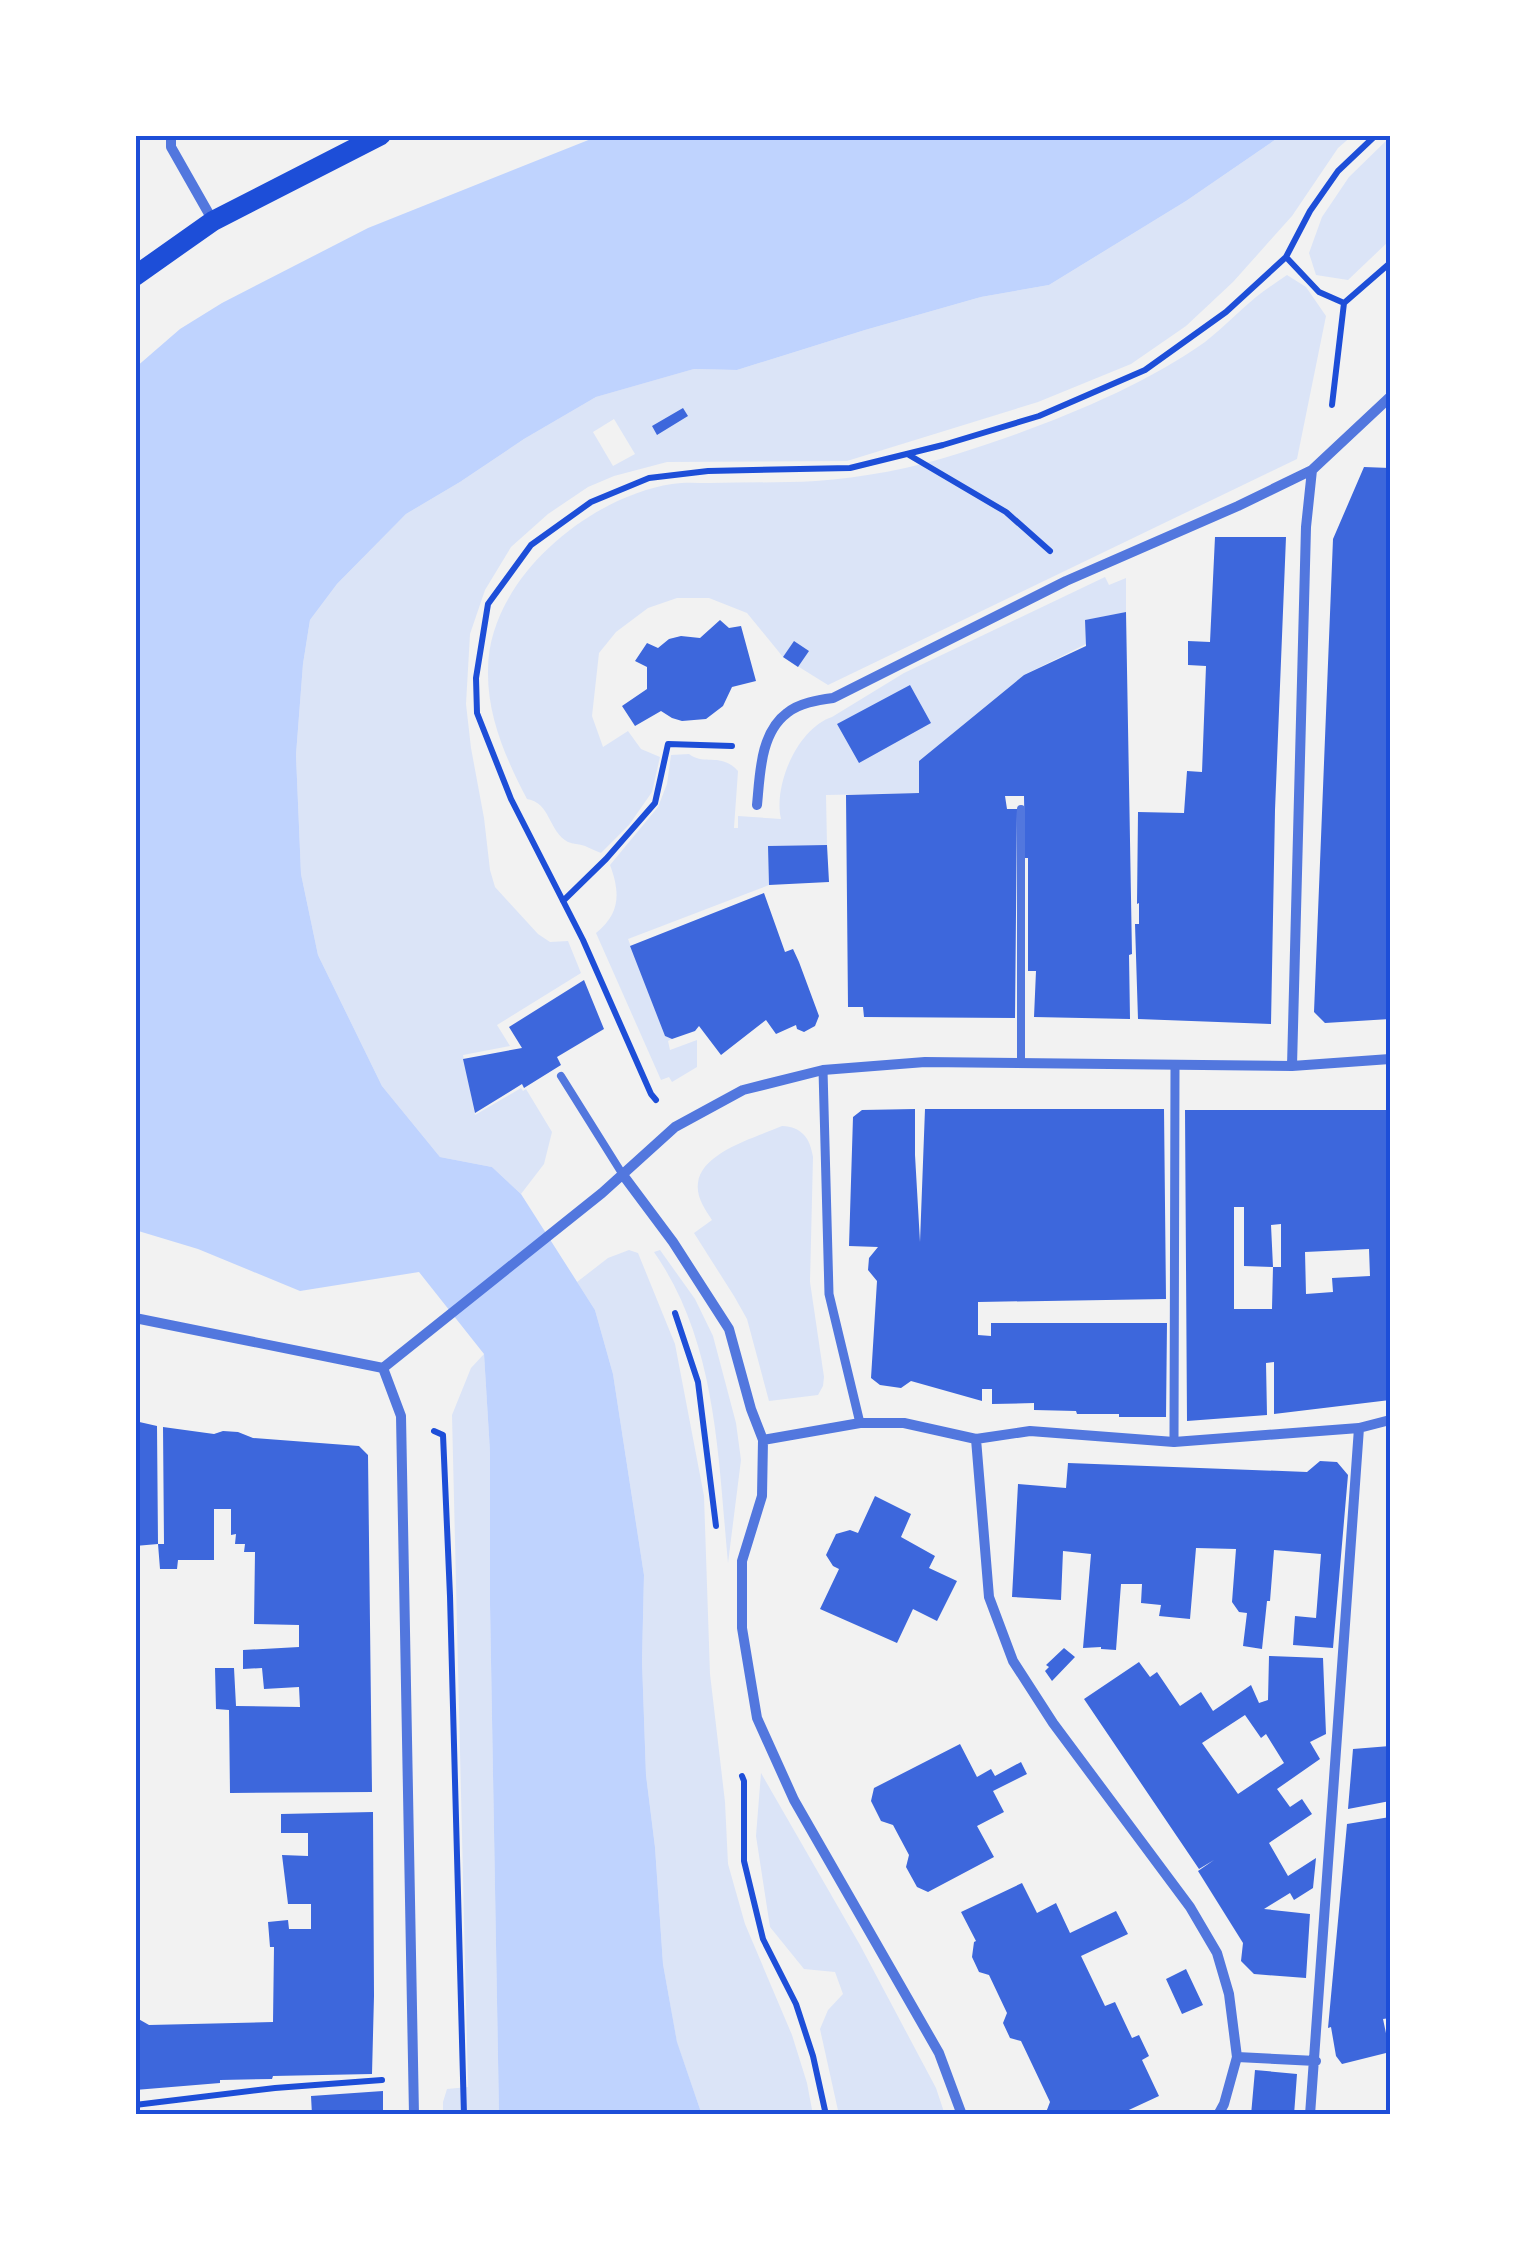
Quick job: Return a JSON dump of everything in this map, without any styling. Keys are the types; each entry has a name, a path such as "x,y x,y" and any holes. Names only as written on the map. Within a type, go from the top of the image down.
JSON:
{"main road":[{"path":"135,276 213,221 381,135"}],"street":[{"path":"171,135 171,147 213,221"},
{"path":"758,805 761,762 772,733 786,713 810,702 834,698 1078,576 1312,470 1390,397"},
{"path":"1292,1066 1305,546 1312,470"},
{"path":"135,1318 382,1368 676,1128 743,1090 823,1070 925,1062 1292,1066 1390,1058"},
{"path":"1174,1066 1174,1442"},
{"path":"823,1070 829,1294 860,1423"},
{"path":"623,1175 673,1242 729,1330 763,1440 762,1496 742,1561 742,1628 757,1718 794,1800 939,2053 962,2115"},
{"path":"382,1368 401,1416 414,2115"},
{"path":"763,1440 860,1423 904,1424 976,1439 1030,1431 1174,1442 1359,1428 1390,1420"},
{"path":"1310,2115 1359,1428"},
{"path":"976,1439 989,1597 1014,1661 1053,1723 1190,1907 1217,1954 1230,1994 1237,2057 1218,2115"},
{"path":"1237,2057 1316,2062"}],"lane":[{"path":"1020,810 1021,1063"},
{"path":"561,1076 623,1175"}],"path":[{"path":"676,1128 651,1094 584,940 511,800 477,713 476,678 488,604 531,545 592,502 649,478 708,470 850,468 1039,416 1144,370 1226,312 1286,256 1310,211 1338,171 1376,135"},
{"path":"1286,256 1318,292 1344,303"},
{"path":"1312,470 1328,430 1344,303 1390,262"},
{"path":"908,454 1006,512 1078,576"},
{"path":"564,901 655,803 668,744 732,746 786,713"},
{"path":"401,1416 443,1435 464,2115"},
{"path":"135,2105 413,2077"}],"shaded area":[{"path":"1282,135 1353,135 1338,148 1292,216 1233,282 1186,326 1131,364 1038,402 847,461 667,462 614,476 588,487 548,514 511,547 485,590 470,634 466,704 490,870 495,887 538,934 550,942 568,941 581,973 497,1025 510,1046 463,1055 475,1115 521,1088 526,1089 552,1132 544,1164 521,1194 492,1167 440,1157 382,1086 318,955 301,874 296,755 303,664 310,620 337,584 406,514 596,397 694,369 737,370 981,297 1049,285 1186,201","holes":["614,419 635,454 613,466 593,432"]},
{"path":"1390,137 1390,240 1348,280 1316,275 1309,253 1322,217 1349,177"},
{"path":"1287,275 1306,287 1326,316 1297,459 828,685 783,657 747,613 709,598 677,598 648,608 616,632 599,653 592,716 603,747 628,731 641,749 660,757 652,792 629,825 601,853 561,837 541,806 527,799 494,720 488,670 492,637 505,605 524,575 548,548 577,525 640,492 672,484 803,482 869,475 940,459 1020,433 1086,407 1178,360"},
{"path":"1105,577 1109,585 1126,578 1126,612 1086,620 1086,644 1024,675 919,761 919,793 826,795 827,845 769,846 769,885 628,939 665,1036 672,1039 668,1041 670,1050 697,1040 697,1067 672,1082 669,1077 661,1080 596,933 610,918 616,902 610,865 658,807 667,784 671,755 719,760 738,771 734,828 738,828 738,816 781,819 781,790 791,759 820,723 904,673"},
{"path":"782,1126 804,1135 813,1157 810,1282 824,1377 818,1395 769,1401 747,1319 694,1233 712,1220 698,1188 701,1172 719,1154"},
{"path":"629,1250 638,1253 675,1344 704,1496 710,1674 728,1864 745,1924 792,2035 813,2115 702,2115 677,2043 663,1964 646,1775 644,1575 613,1374 595,1310 577,1282 608,1258"},
{"path":"660,1250 695,1299 713,1336 736,1423 741,1460 728,1563 711,1402 691,1324 654,1252"},
{"path":"484,1354 490,1452 499,2115 443,2115 447,2089 468,2087 452,1415 471,1368"},
{"path":"761,1773 860,1945 936,2088 945,2115 839,2115 820,2029 828,2010 843,1994 835,1972 804,1969 770,1927 756,1836"}],"water":[{"path":"601,135 1282,135 1186,201 1049,285 981,297 737,370 694,369 596,397 406,514 337,584 310,620 296,755 301,874 318,955 382,1086 440,1157 492,1167 521,1194 595,1310 613,1374 644,1575 646,1775 663,1964 677,2042 702,2115 499,2115 490,1452 484,1354 419,1272 300,1291 198,1249 135,1230 135,368 180,329 222,303 368,228"}],"building":[{"path":"683,408 688,416 657,435 652,426"},
{"path":"1364,467 1390,468 1390,1019 1325,1023 1314,1012 1333,539"},
{"path":"1215,537 1286,537 1271,1024 1138,1019 1138,812 1184,813 1187,771 1202,772 1206,666 1188,665 1188,641 1210,642"},
{"path":"1126,612 1130,1019 1034,1017 1036,971 1028,971 1024,796 1005,796 1007,809 1017,809 1015,1018 864,1017 863,1007 848,1007 846,795 919,793 919,761 1024,675 1086,646 1085,620"},
{"path":"720,620 729,628 741,626 756,681 732,687 723,706 706,719 682,721 661,711 635,726 622,706 647,689 647,667 635,661 647,643 658,648 681,636 700,638"},
{"path":"794,641 809,651 798,667 783,657"},
{"path":"910,685 931,723 859,763 837,724"},
{"path":"827,845 829,882 769,885 768,846"},
{"path":"764,893 785,952 793,949 799,962 819,1016 815,1026 804,1032 796,1025 776,1034 766,1020 721,1055 699,1026 672,1039 665,1036 630,946"},
{"path":"584,980 604,1029 557,1057 561,1065 475,1113 463,1059 522,1048 509,1027"},
{"path":"915,1109 920,1242 925,1109 1164,1109 1166,1299 978,1302 978,1335 991,1336 991,1323 1167,1323 1166,1417 1034,1410 1034,1403 992,1404 992,1389 982,1389 982,1401 911,1381 901,1388 880,1385 871,1378 877,1281 868,1270 869,1258 878,1247 849,1246 853,1117 862,1110"},
{"path":"1185,1110 1390,1110 1390,1400 1274,1414 1274,1362 1266,1363 1267,1415 1187,1421","holes":["1234,1207 1244,1207 1244,1266 1273,1267 1272,1309 1234,1309","1281,1224 1281,1267 1273,1267 1271,1225","1369,1249 1370,1276 1332,1278 1333,1292 1306,1294 1305,1252"]},
{"path":"135,1421 157,1426 158,1544 135,1546"},
{"path":"163,1427 359,1446 368,1455 372,1792 230,1793 229,1710 216,1709 215,1668 234,1668 236,1706 300,1707 299,1687 264,1689 262,1668 243,1669 243,1650 299,1647 299,1625 254,1624 255,1552 244,1552 245,1544 235,1544 231,1509 214,1509 214,1560 178,1560 177,1569 160,1569 158,1544 164,1544"},
{"path":"1320,1461 1337,1462 1348,1475 1333,1648 1293,1645 1295,1616 1316,1618 1321,1554 1274,1550 1262,1649 1243,1646 1247,1613 1239,1612 1232,1602 1236,1549 1196,1548 1190,1619 1159,1616 1161,1605 1141,1603 1142,1584 1121,1584 1116,1650 1083,1648 1091,1554 1063,1551 1061,1600 1012,1597 1018,1484 1066,1488 1068,1463 1307,1472"},
{"path":"875,1496 911,1514 901,1537 935,1556 929,1568 957,1581 937,1621 913,1609 897,1643 820,1609 839,1569 826,1555 836,1534 850,1530 858,1533"},
{"path":"1064,1648 1075,1657 1052,1681 1045,1671 1049,1667 1046,1665"},
{"path":"1269,1656 1323,1658 1326,1734 1310,1742 1320,1759 1277,1789 1290,1807 1302,1799 1312,1814 1269,1843 1288,1876 1316,1858 1313,1888 1294,1900 1290,1893 1264,1909 1310,1914 1306,1978 1254,1974 1241,1961 1243,1943 1198,1871 1214,1860 1199,1869 1084,1699 1139,1662 1150,1677 1157,1672 1180,1706 1201,1692 1213,1711 1251,1685 1259,1703 1268,1700","holes":["1245,1715 1261,1738 1266,1734 1284,1763 1238,1794 1202,1743"]},
{"path":"960,1744 977,1777 991,1769 995,1776 1021,1762 1027,1774 993,1791 1004,1812 977,1826 994,1857 928,1892 917,1887 906,1867 909,1855 893,1825 881,1821 871,1801 874,1788"},
{"path":"1390,1746 1390,1801 1348,1809 1353,1749"},
{"path":"373,1812 372,2074 273,2076 135,2090 135,2017 149,2025 273,2022 274,1947 270,1947 268,1922 288,1920 289,1929 311,1929 311,1904 288,1904 282,1855 308,1856 308,1833 281,1833 281,1814"},
{"path":"1390,1817 1390,2018 1383,2019 1390,2052 1342,2064 1336,2056 1331,2027 1328,2028 1347,1824"},
{"path":"1022,1883 1037,1913 1056,1903 1070,1933 1116,1911 1128,1934 1081,1956 1105,2006 1115,2002 1132,2038 1139,2035 1149,2056 1142,2060 1159,2096 1118,2115 1045,2115 1050,2102 1021,2041 1010,2038 1003,2023 1007,2013 989,1975 979,1972 972,1957 976,1941 961,1912"},
{"path":"1186,1969 1203,2005 1182,2014 1166,1979"},
{"path":"1255,2070 1297,2074 1294,2115 1251,2115"},
{"path":"383,2091 383,2115 312,2115 311,2096"}]}
